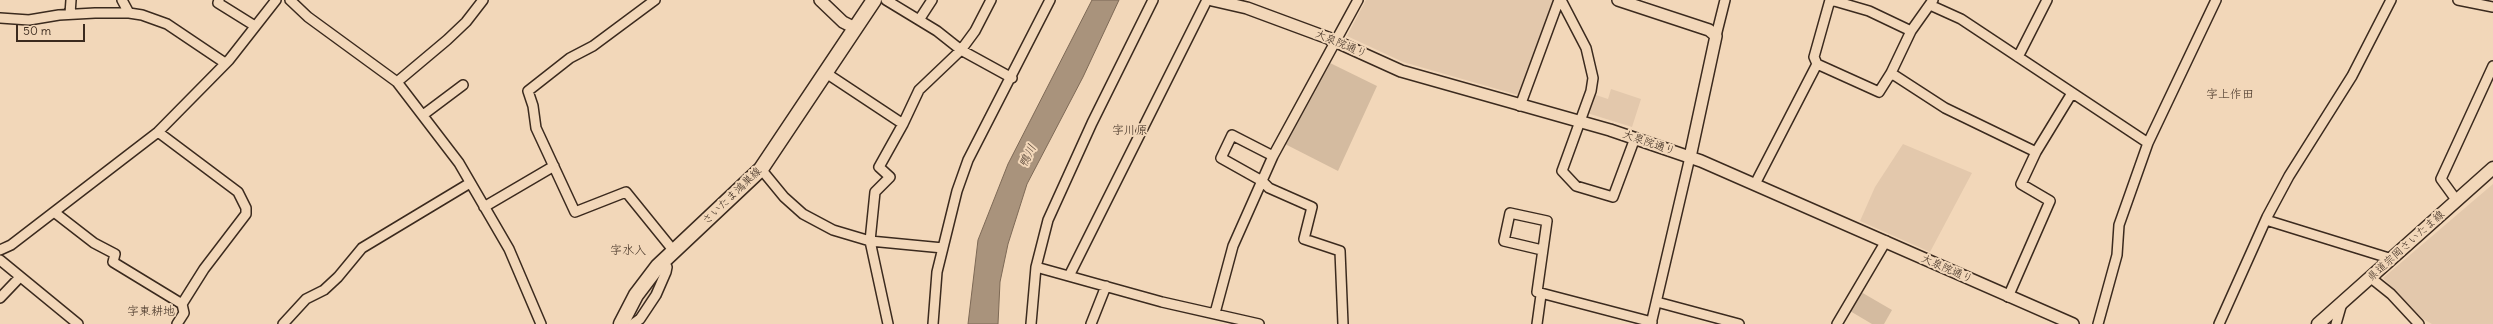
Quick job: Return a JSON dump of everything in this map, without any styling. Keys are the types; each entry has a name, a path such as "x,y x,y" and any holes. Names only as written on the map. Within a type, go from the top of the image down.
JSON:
{"main road":[{"name":"さいたま鴻巣線","path":"621,324 640,290 662,262 673,250 733,198 762,169 874,0"},
{"name":"県道宗岡さいたま線","path":"2318,324 2493,168"}],"street":[{"path":"70,14 71,0"},
{"path":"122,0 129,13"},
{"path":"219,0 218,3 255,26"},
{"path":"0,250 11,245 158,132 225,63 276,0"},
{"path":"290,0 308,17 398,82 459,163 509,250 541,324"},
{"path":"398,82 466,22 483,0"},
{"path":"655,0 593,46 570,58 528,91 533,106 536,128 575,212 626,192 673,250"},
{"path":"820,0 843,22 855,28"},
{"path":"886,0 920,20 961,50 1012,78"},
{"path":"920,20 932,0"},
{"path":"888,324 870,241 875,192 890,177 879,167 903,124 919,90 961,50 975,31 991,0"},
{"path":"933,324 937,272 957,191 968,160 990,116 1012,78 1050,0"},
{"path":"1031,324 1036,267 1048,220 1061,188 1153,0"},
{"path":"1069,276 1207,0"},
{"name":"大泉院通り","path":"1212,0 1248,4 1336,41 1401,71 1520,106 1580,121 1690,157 1886,241 2008,297 2073,324"},
{"path":"1215,313 1233,246 1273,156 1358,0"},
{"path":"1520,106 1560,0"},
{"path":"1560,0 1586,48 1593,71 1591,91 1562,171 1576,186 1613,197 1635,138"},
{"path":"1618,0 1709,30 1716,36"},
{"path":"1542,250 1504,241 1510,213 1547,221 1537,292 1541,295 1652,323 1725,0"},
{"path":"1911,31 1868,11 1830,0 1814,57 1817,64 1879,92 1891,73 1911,31 1931,2 2018,57 2148,143"},
{"path":"2018,57 2047,0"},
{"path":"2098,324 2117,255 2119,225 2148,143 2214,0"},
{"path":"2219,324 2266,220 2290,175 2352,76 2391,0"},
{"path":"2458,0 2493,7"},
{"path":"0,18 29,20 70,14 129,13 160,20 225,63"},
{"path":"1755,184 1817,64"},
{"path":"2457,201 2441,179 2493,66"},
{"path":"826,73 903,124"},
{"path":"1891,73 1945,108 2036,152"},
{"path":"423,115 463,85"},
{"path":"2008,297 2050,201 2021,184 2036,152 2072,93"},
{"path":"158,132 238,192 246,208 246,214 204,269 182,304 184,313 177,324"},
{"path":"1273,156 1232,135 1221,158 1262,181 1269,188 1312,207 1304,239 1340,251 1343,324"},
{"path":"484,207 554,166"},
{"path":"762,169 784,196 803,214 833,230 870,241 943,248"},
{"path":"283,324 306,299 324,290 338,277 362,248 470,183"},
{"path":"54,212 94,243 115,254 114,262 182,304"},
{"path":"2266,220 2392,259"},
{"path":"1837,324 1886,241"},
{"path":"0,260 78,324"},
{"path":"633,324 640,318 656,295 664,278 667,269 662,262"},
{"path":"1036,267 1259,324"},
{"path":"0,298 20,277"},
{"path":"2371,278 2391,294 2419,324"},
{"path":"1091,324 1106,286"},
{"path":"1537,324 1541,295"},
{"path":"1657,302 1739,324"},
{"path":"2336,324 2342,303"}],"shaded area":[{"path":"1366,0 1554,0 1518,95 1403,62 1347,36"},
{"path":"1328,62 1377,86 1338,171 1285,144"},
{"path":"1611,89 1641,99 1632,127 1587,113 1593,94 1608,99"},
{"path":"1903,144 1972,173 1930,252 1860,221 1875,187"},
{"path":"2493,184 2493,324 2432,324 2423,319 2383,278"},
{"path":"661,276 652,295 635,318 646,298"},
{"path":"1861,292 1892,310 1884,324 1872,324 1850,311"}],"water":[{"name":"鴨川","path":"1092,0 1119,0 1083,77 1027,184 1008,244 1000,282 998,324 968,324 978,240 1008,164"}],"district":[{"name":"字上作田","path":"2230,95"},
{"name":"字川原","path":"1130,131"},
{"name":"字水入","path":"628,251"},
{"name":"字東耕地","path":"151,312"}]}
